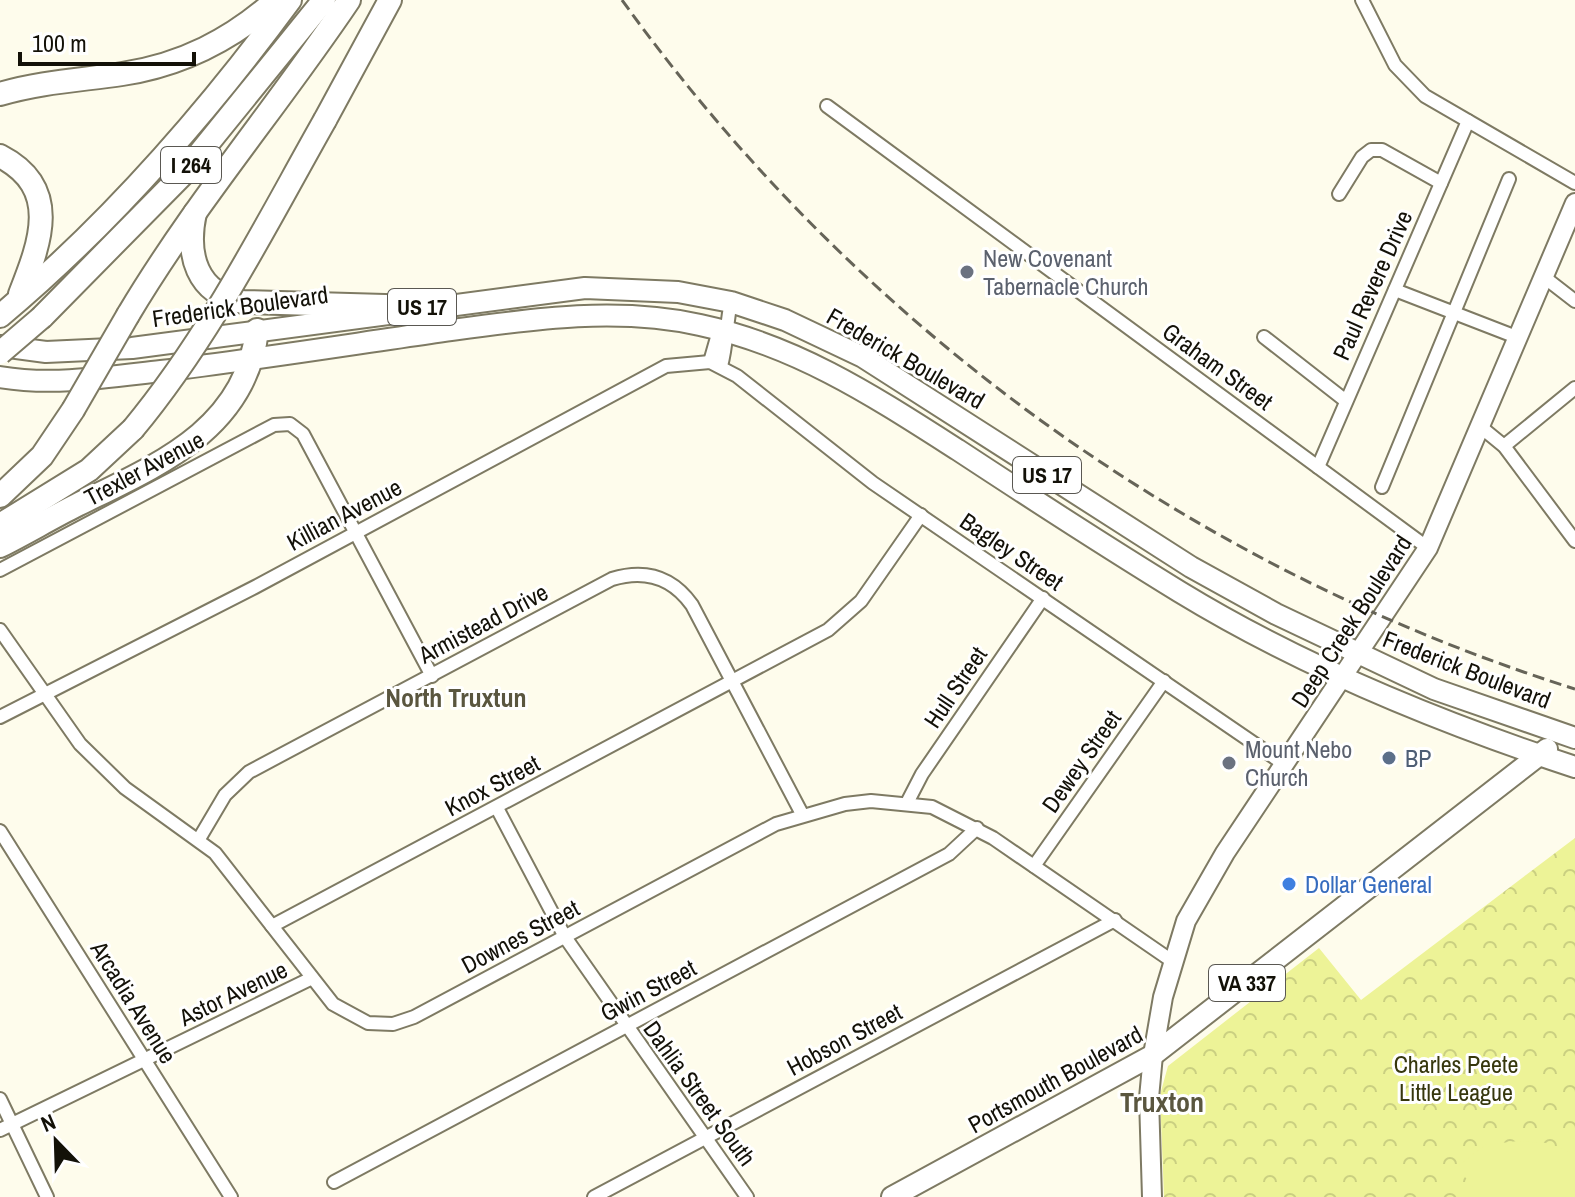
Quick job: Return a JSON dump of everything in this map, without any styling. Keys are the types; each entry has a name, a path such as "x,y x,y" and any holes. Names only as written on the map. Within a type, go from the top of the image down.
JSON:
{"highway":[{"path":"0,94 50,82 144,70 182,59 233,35 276,0"},
{"name":"I 264","path":"8,309 134,187 226,82 290,0"},
{"name":"I 264","path":"0,353 42,317 183,174 324,0"},
{"path":"0,496 42,456 197,206 307,62 349,0"},
{"path":"0,525 89,470 133,429 167,387 216,314 390,0"},
{"path":"0,156 26,175 39,200 42,217 38,246 8,309"},
{"path":"197,206 191,231 192,260 204,282 221,296 243,302 420,307"},
{"path":"0,546 124,482 194,441 236,393 254,360 257,330"}],"main road":[{"name":"Frederick Boulevard","path":"0,346 90,352 585,288 678,292 731,302 785,320 863,357 1191,567 1276,614 1434,689 1572,733"},
{"name":"Frederick Boulevard","path":"0,377 43,380 116,377 254,360 483,325 589,315 668,319 725,331 796,354 847,379 1182,594 1344,677 1575,767"},
{"name":"Portsmouth Boulevard","path":"892,1197 1153,1055 1539,755 1572,733"}],"street":[{"path":"1362,0 1384,47 1409,82 1425,96 1575,183"},
{"name":"Graham Street","path":"827,106 1428,548"},
{"name":"Paul Revere Drive","path":"1318,467 1468,121"},
{"path":"1339,194 1362,157 1371,150 1382,150 1441,183"},
{"path":"1382,487 1509,179"},
{"name":"Deep Creek Boulevard","path":"1152,1197 1149,1098 1153,1055 1172,961 1201,891 1428,548 1482,428 1575,203"},
{"path":"1544,277 1575,301"},
{"path":"1395,290 1519,338"},
{"path":"716,364 718,334 725,331 731,302"},
{"path":"1264,337 1346,401"},
{"name":"Bagley Street","path":"716,364 833,454 1284,764"},
{"name":"Killian Avenue","path":"0,717 355,533 666,366 716,364"},
{"path":"1504,446 1575,388"},
{"name":"Trexler Avenue","path":"0,570 274,425 290,424 306,440 355,533"},
{"path":"1482,428 1504,446 1575,541"},
{"path":"732,681 828,630 847,616 873,585 921,515"},
{"path":"355,533 432,676"},
{"name":"Armistead Drive","path":"199,839 225,795 249,772 612,579 638,574 661,578 685,594 802,814"},
{"name":"Hull Street","path":"907,803 922,774 1043,598"},
{"name":"Downes Street","path":"0,630 44,696 102,767 151,807 199,839 230,871 312,978 343,1012 368,1023 393,1024 414,1017 776,824 845,804 907,803 932,807 977,828 1172,961"},
{"name":"Knox Street","path":"272,926 732,681"},
{"name":"Dewey Street","path":"1034,866 1164,681"},
{"name":"Dahlia Street South","path":"497,808 565,937 625,1027 747,1197"},
{"name":"Gwin Street","path":"334,1182 949,854 977,828"},
{"name":"Arcadia Avenue","path":"0,831 231,1197"},
{"name":"Hobson Street","path":"594,1197 1115,920"},
{"name":"Astor Avenue","path":"6,1127 312,978"},
{"path":"0,1099 6,1127 47,1197"}],"green space":[{"name":"Charles Peete Little League","path":"1575,838 1575,1197 1164,1197 1160,1095 1168,1066 1319,948 1361,1000"},
{"path":"1518,1141 1547,1143 1575,1154 1575,1197 1481,1197 1457,1167 1485,1145"}],"railway":[{"path":"622,0 715,119 816,229 926,330 1043,422 1167,504 1297,576 1433,638 1575,689"}],"place":[{"name":"New Covenant Tabernacle Church","path":"967,272"},
{"name":"BP","path":"1389,758"},
{"name":"Mount Nebo Church","path":"1229,763"},
{"name":"Dollar General","path":"1289,884"}],"district":[{"name":"North Truxtun","path":"456,697"},
{"name":"Truxton","path":"1162,1102"}]}
